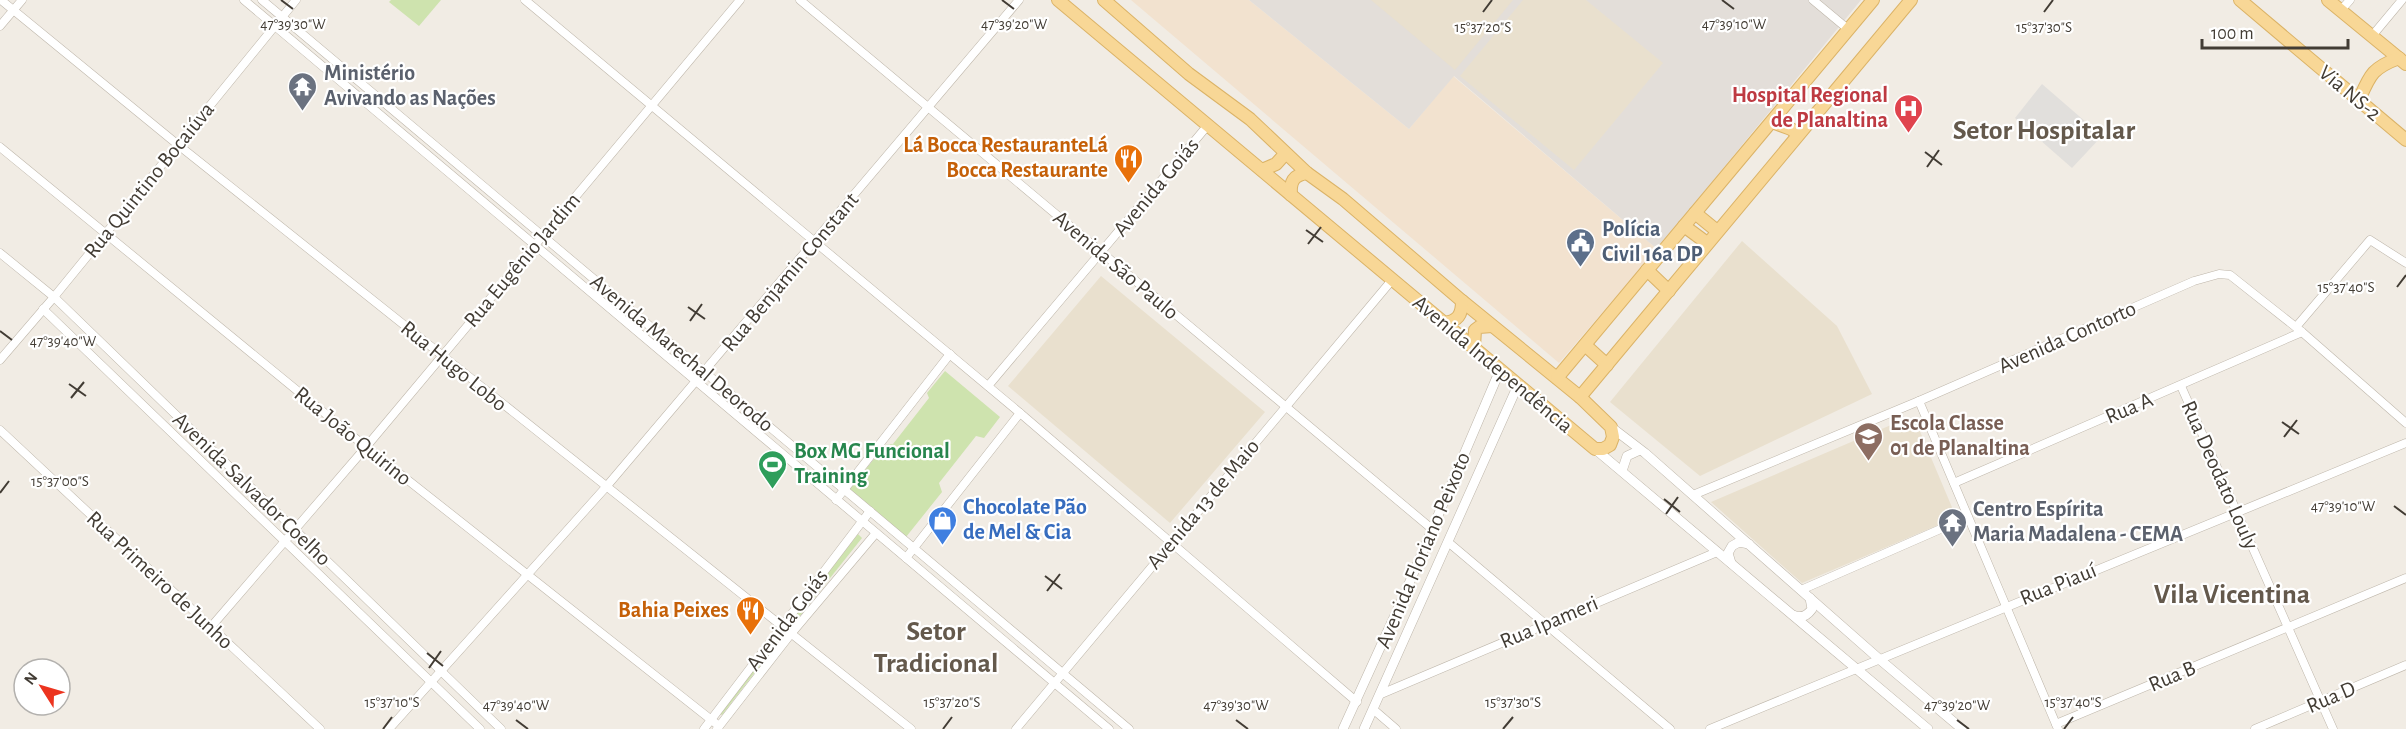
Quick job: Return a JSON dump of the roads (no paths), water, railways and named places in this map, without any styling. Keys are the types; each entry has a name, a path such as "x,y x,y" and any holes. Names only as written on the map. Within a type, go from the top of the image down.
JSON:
{"main road":[{"name":"Avenida Independência","path":"1058,0 1595,449"},
{"name":"Avenida Independência","path":"1104,0 1189,74 1250,119 1285,154 1356,210 1462,301 1580,397 1611,427"},
{"path":"1557,378 1874,0"},
{"path":"1580,397 1911,0"},
{"name":"Via NS-2","path":"2240,0 2406,140"},
{"path":"2328,0 2402,61"},
{"path":"2359,100 2371,73 2381,65 2402,61"},
{"path":"1772,122 1798,134"},
{"path":"1262,170 1276,164 1285,154"},
{"path":"1291,195 1293,178 1307,172"},
{"path":"1695,213 1717,231"},
{"path":"1684,226 1707,243"},
{"path":"1647,270 1669,291"},
{"path":"1444,323 1454,322 1458,318 1462,312 1462,301"},
{"path":"1474,347 1475,330 1479,327 1492,326"},
{"path":"1585,345 1607,365"},
{"path":"1595,449 1603,449 1610,445 1613,437 1611,427"}],"street":[{"name":"Rua Hugo Lobo","path":"1,0 441,356 910,729"},
{"path":"0,26 22,0"},
{"name":"Avenida Marechal Deorodo","path":"244,0 1109,729"},
{"name":"Avenida Marechal Deorodo","path":"262,0 1129,729"},
{"name":"Rua Quintino Bocaiúva","path":"0,360 296,0"},
{"path":"525,0 1172,541 1357,702"},
{"name":"Rua Eugênio Jardim","path":"210,628 366,447 740,0"},
{"name":"Avenida São Paulo","path":"800,0 1432,529"},
{"name":"Rua Benjamin Constant","path":"389,729 697,382 1019,0"},
{"path":"1813,0 1849,30"},
{"path":"2341,10 2350,0"},
{"path":"2372,36 2402,0"},
{"name":"Avenida Goiás","path":"988,386 1208,125"},
{"name":"Rua João Quirino","path":"0,147 366,447 711,719 718,728"},
{"path":"2299,329 2370,240 2406,263"},
{"name":"Avenida Salvador Coelho","path":"0,253 54,297 501,729"},
{"name":"Avenida Contorto","path":"1693,495 1919,402 2194,281 2219,274 2230,275 2299,329 2406,423"},
{"name":"Avenida 13 de Maio","path":"1016,729 1392,280"},
{"name":"Avenida Salvador Coelho","path":"43,309 286,540 480,729"},
{"name":"Rua A","path":"1954,483 2181,386 2299,329"},
{"path":"836,500 950,354"},
{"name":"Avenida Floriano Peixoto","path":"1343,729 1405,593 1500,370"},
{"name":"Avenida Floriano Peixoto","path":"1364,729 1518,385"},
{"name":"Rua Deodato Louly","path":"2181,386 2333,729"},
{"path":"1919,402 2057,727"},
{"path":"906,558 1020,413"},
{"name":"Avenida Independência","path":"1611,427 1693,495 1962,729"},
{"name":"Rua Primeiro de Junho","path":"0,430 320,729"},
{"name":"Rua Piauí","path":"1857,669 1878,658 2006,605 2406,443"},
{"name":"Avenida Independência","path":"1595,449 1928,729"},
{"path":"1622,471 1627,456 1640,450"},
{"path":"1465,453 1484,464"},
{"name":"Avenida Goiás","path":"704,729 870,511"},
{"path":"1801,590 1968,517"},
{"name":"Avenida Goiás","path":"718,728 790,635 876,533"},
{"path":"1448,542 1670,729"},
{"path":"1732,564 1728,553 1732,546 1743,542 1750,546"},
{"name":"Rua Ipameri","path":"1381,694 1717,552"},
{"path":"2288,627 2406,578"},
{"path":"1405,593 1404,598 1410,605 1420,604 1423,599"},
{"path":"1793,615 1800,617 1810,612 1812,605 1810,597"},
{"path":"1392,621 1400,615 1405,615 1409,618 1410,628"},
{"name":"Rua B","path":"2057,727 2288,627"},
{"name":"Rua D","path":"2255,729 2406,665"},
{"path":"1710,729 1857,669"},
{"path":"1374,710 1396,729"}],"place":[{"name":"Ministério Avivando as Nações","path":"303,112"},
{"name":"Hospital Regional de Planaltina","path":"1909,134"},
{"name":"Lá Bocca RestauranteLá Bocca Restaurante","path":"1129,184"},
{"name":"Polícia Civil 16a DP","path":"1581,268"},
{"name":"Escola Classe 01 de Planaltina","path":"1869,462"},
{"name":"Box MG Funcional Training","path":"773,490"},
{"name":"Chocolate Pão de Mel & Cia","path":"942,546"},
{"name":"Centro Espírita Maria Madalena - CEMA","path":"1952,548"},
{"name":"Bahia Peixes","path":"750,636"}],"district":[{"name":"Setor Hospitalar","path":"2044,131"},
{"name":"Vila Vicentina","path":"2232,595"},
{"name":"Setor Tradicional","path":"936,648"}]}
